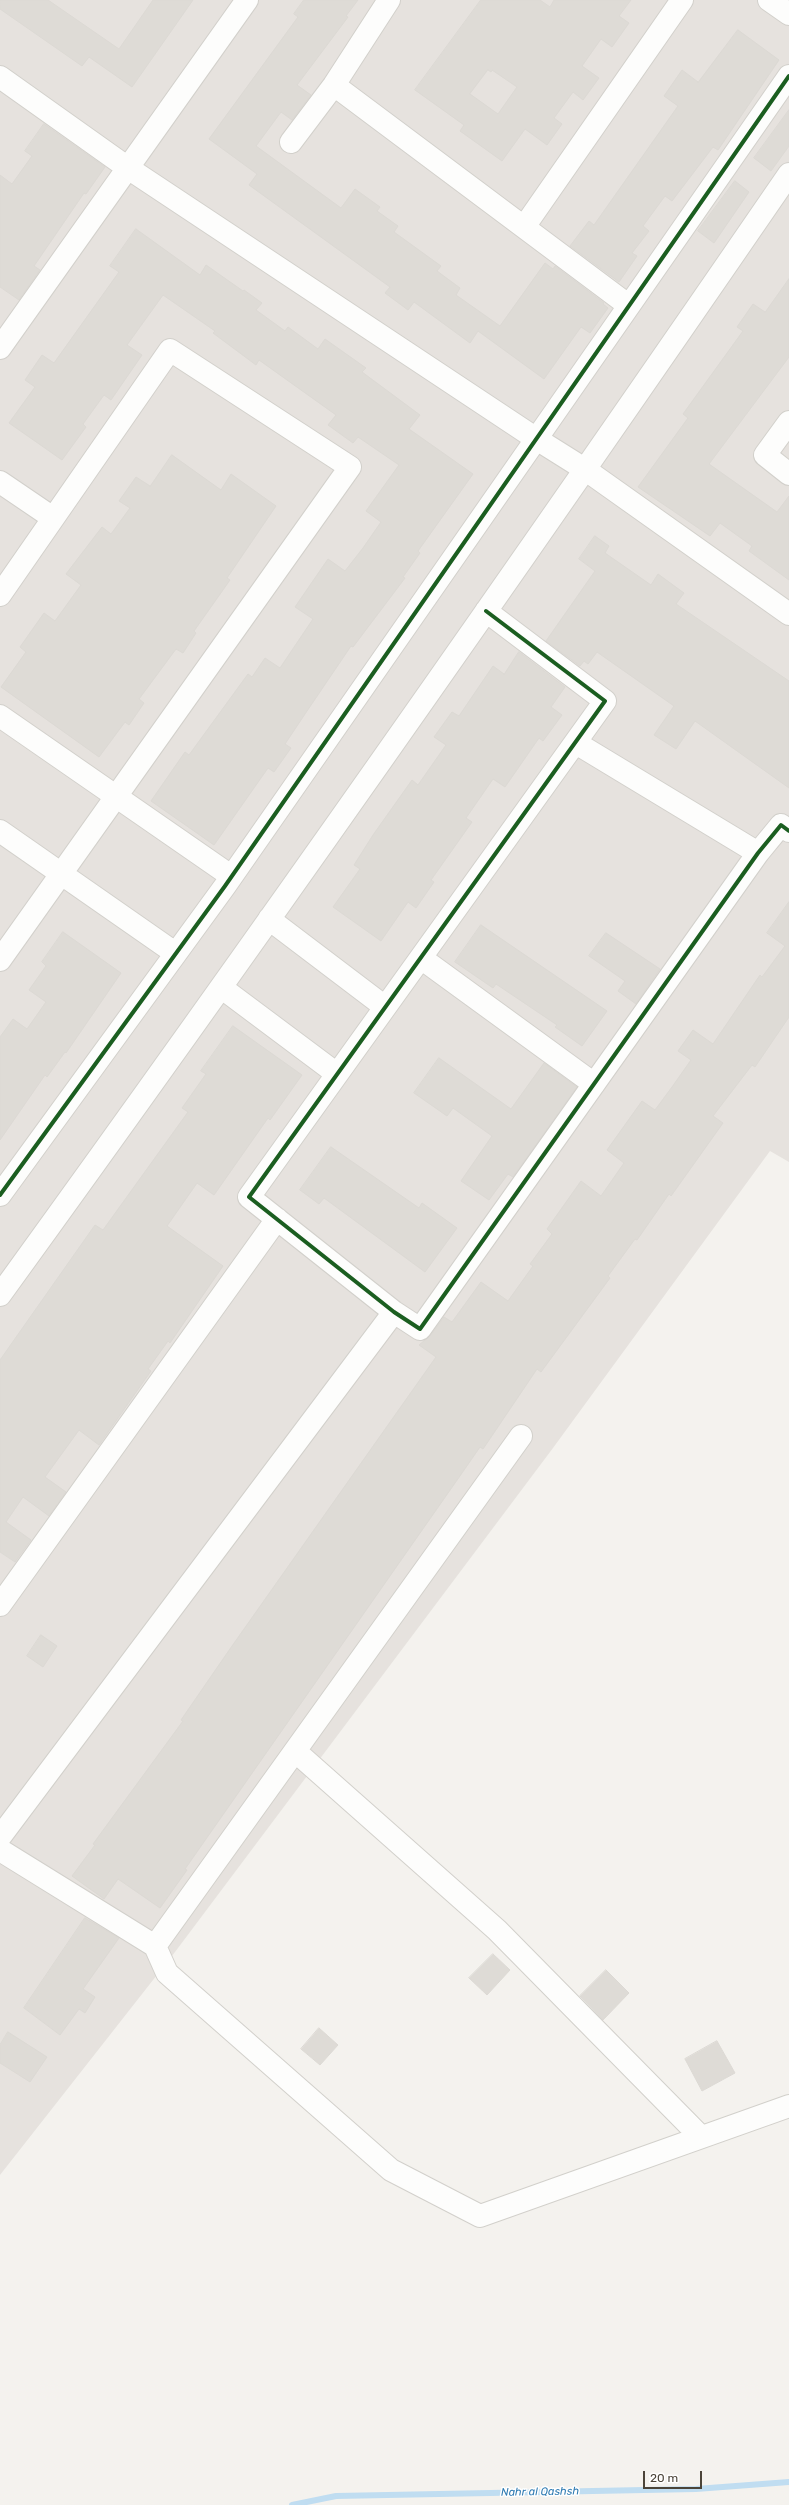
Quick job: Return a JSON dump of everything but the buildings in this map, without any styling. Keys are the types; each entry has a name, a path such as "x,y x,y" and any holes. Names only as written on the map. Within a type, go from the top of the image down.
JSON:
{"street":[{"path":"0,348 248,0"},
{"path":"291,142 334,85 389,0"},
{"path":"524,227 682,0"},
{"path":"769,0 789,14"},
{"path":"0,1194 231,876 535,438 789,76"},
{"path":"0,77 128,168 535,438 586,470 789,614"},
{"path":"334,85 628,305"},
{"path":"0,1295 222,988 269,919 586,470 789,174"},
{"path":"0,595 170,350 350,467 0,960"},
{"path":"789,422 765,455 789,474"},
{"path":"0,482 53,518"},
{"path":"486,611 606,701 249,1197 394,1312 420,1329 758,853 781,825 789,831"},
{"path":"0,716 231,876"},
{"path":"576,742 758,853"},
{"path":"0,831 60,875 175,952"},
{"path":"269,919 385,1007"},
{"path":"421,958 594,1084"},
{"path":"222,988 337,1074"},
{"path":"0,1605 277,1219"},
{"path":"0,1837 394,1312"},
{"path":"155,1946 521,1436"},
{"path":"295,1751 497,1930 701,2137"},
{"path":"0,1850 155,1946 167,1973 392,2170 480,2216 789,2106"}],"shaded area":[{"path":"0,0 789,0 789,1162 770,1151 553,1448 175,1952 0,2175"}],"waterway":[{"name":"Nahr al Qashsh","path":"292,2505 336,2496 696,2489 789,2482"}],"cycle path":[{"path":"0,1195 225,886 789,76"},
{"path":"486,611 605,701 249,1197 394,1312 420,1329 758,853 781,825 789,831"}]}
